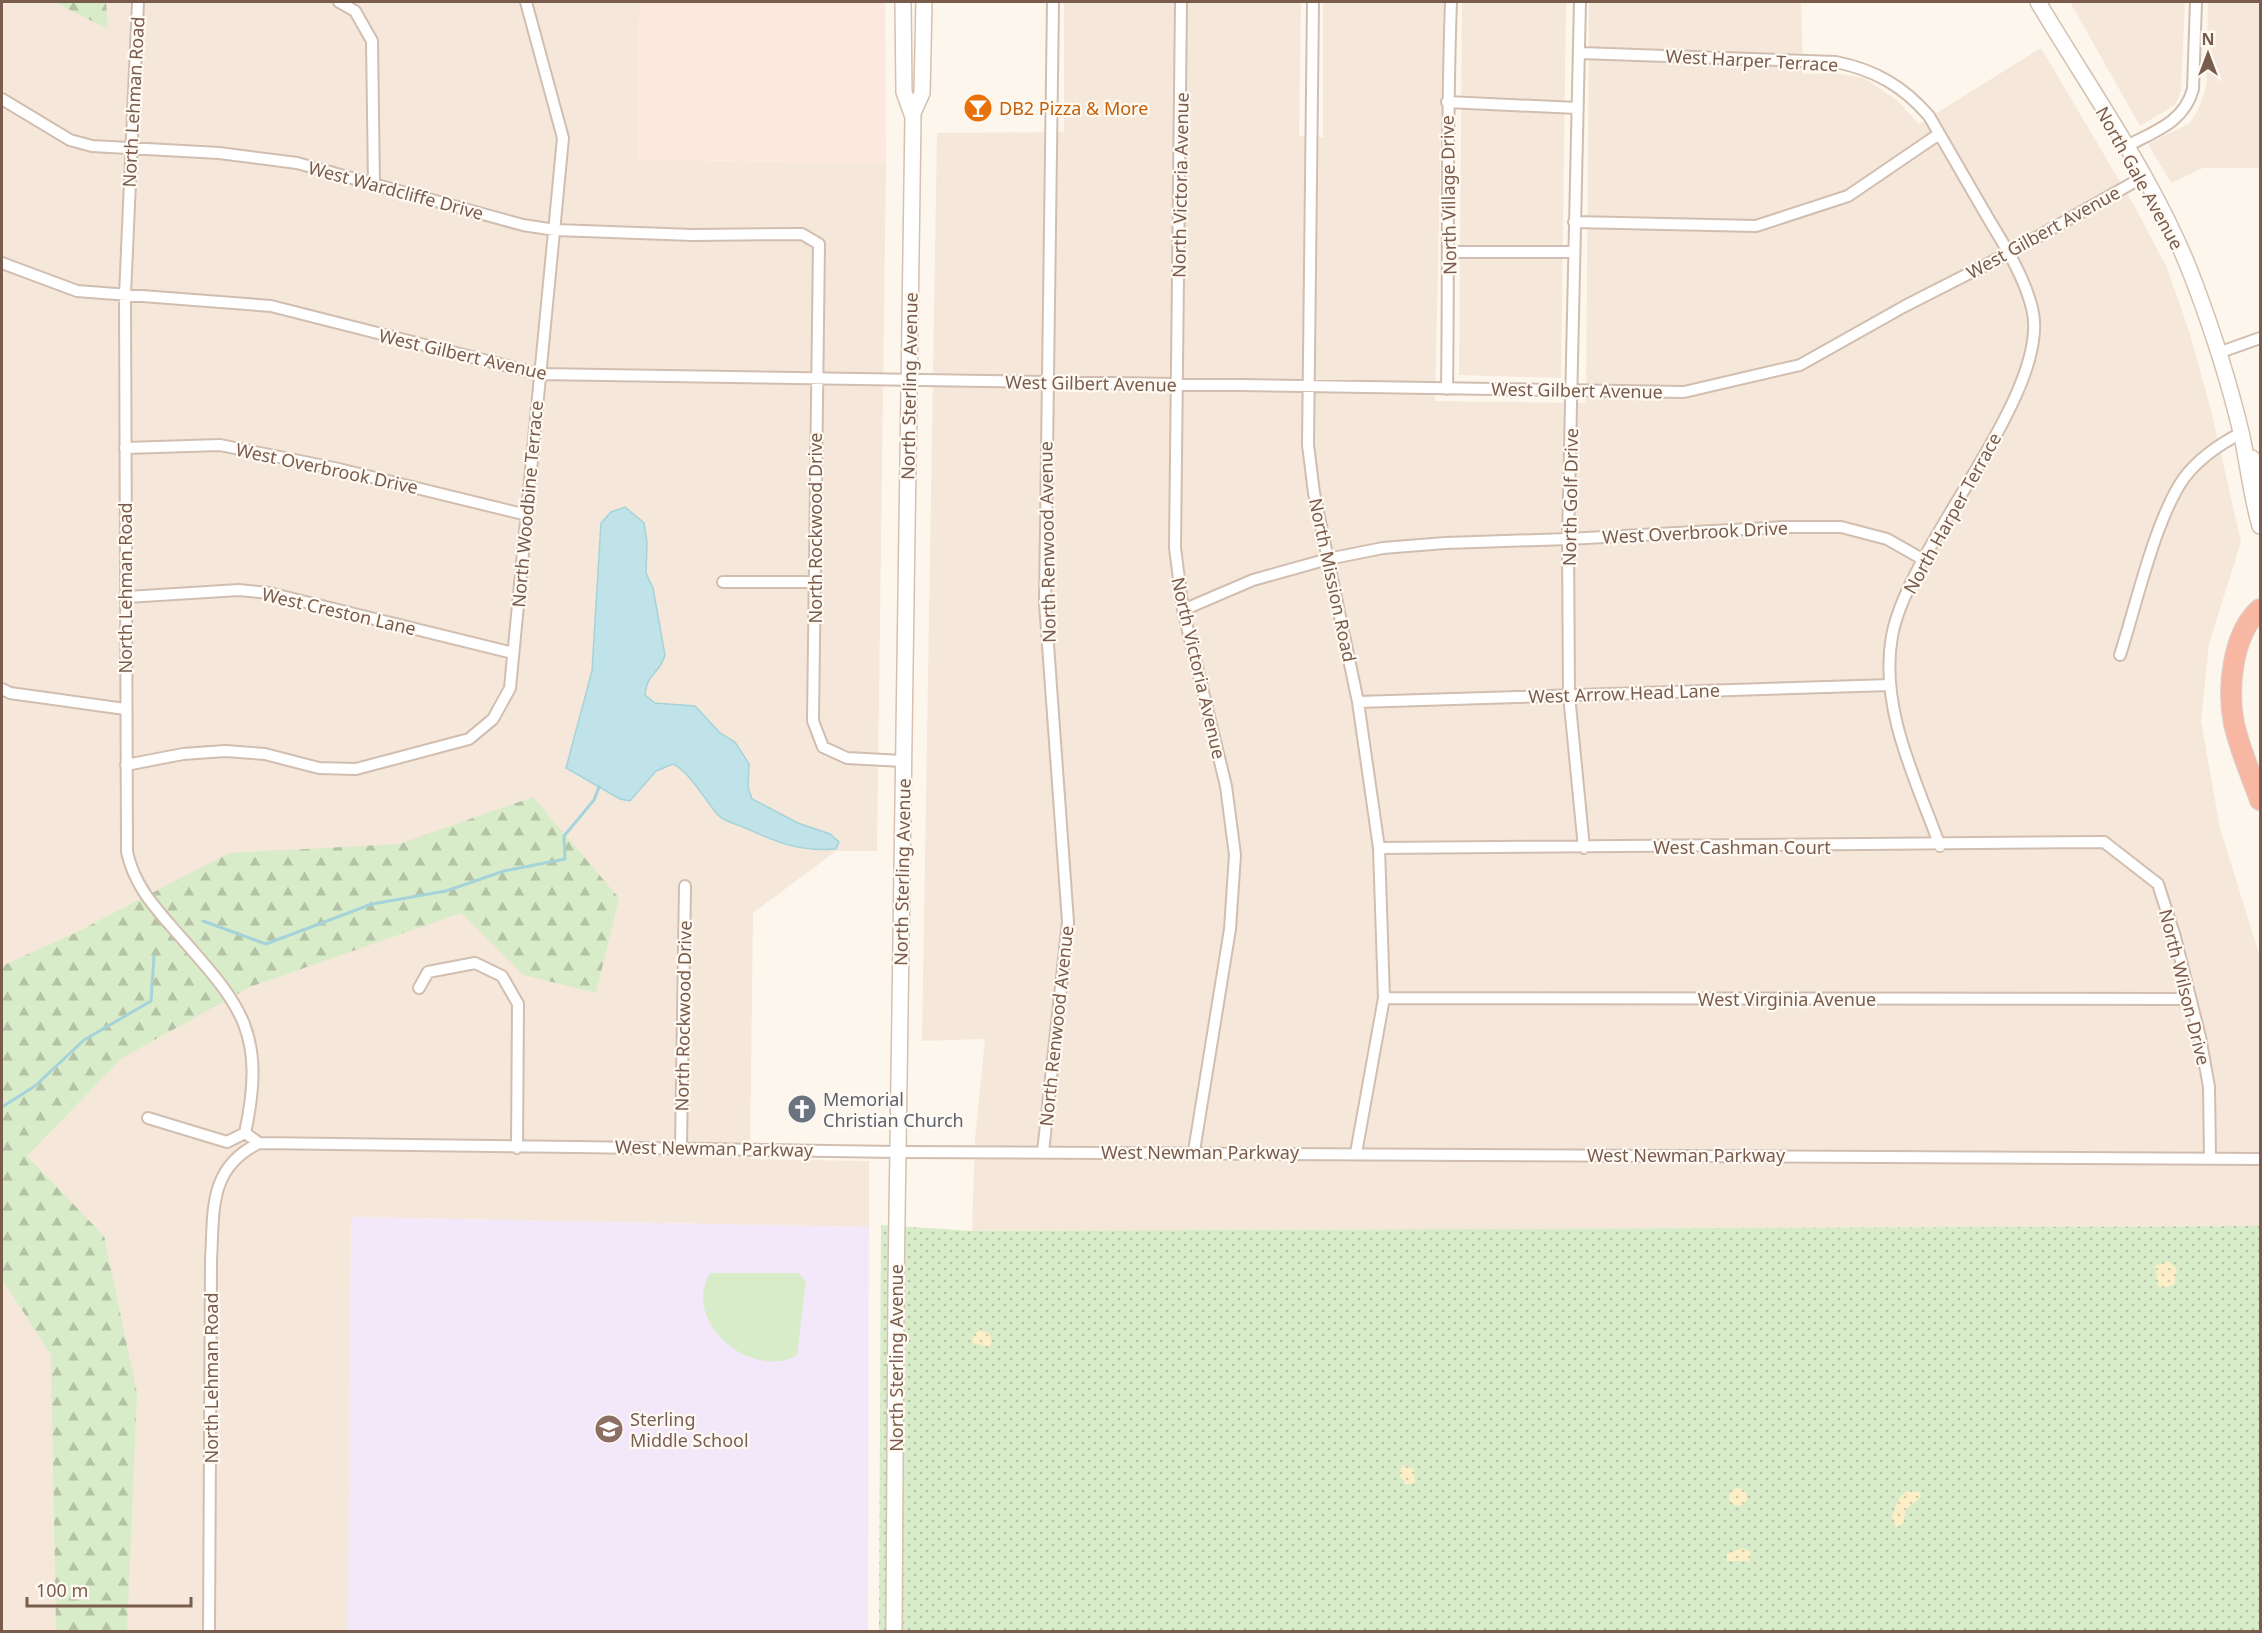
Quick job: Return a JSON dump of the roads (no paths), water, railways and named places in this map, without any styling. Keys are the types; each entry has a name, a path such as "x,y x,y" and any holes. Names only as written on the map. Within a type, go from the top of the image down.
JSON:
{"highway":[{"path":"2259,608 2240,641 2232,690 2236,732 2260,800"}],"main road":[{"name":"North Sterling Avenue","path":"903,2 904,92 913,113"},
{"name":"North Sterling Avenue","path":"894,1632 897,1152 913,113 922,93 924,2"},
{"name":"North Gale Avenue","path":"2037,2 2125,147 2174,234 2195,284 2218,352 2241,433 2260,481"},
{"name":"North Gale Avenue","path":"2241,433 2251,492 2260,525"}],"street":[{"name":"North Lehman Road","path":"138,2 125,295 127,852 132,873 142,893 226,990 244,1020 250,1042 254,1074 252,1103 245,1133"},
{"path":"339,2 355,12 372,41 374,184"},
{"name":"North Woodbine Terrace","path":"126,765 183,754 225,752 265,754 319,768 356,769 469,738 493,719 510,688 563,138 526,2"},
{"name":"North Renwood Avenue","path":"1043,1152 1068,922 1045,603 1053,2"},
{"name":"North Victoria Avenue","path":"1181,2 1175,548 1183,610 1226,786 1235,855 1230,929 1194,1151"},
{"name":"North Mission Road","path":"1313,2 1308,445 1314,493 1358,702 1379,848 1384,998 1356,1153"},
{"name":"North Village Drive","path":"1447,389 1449,252 1447,102 1451,2"},
{"name":"North Golf Drive","path":"1580,2 1568,539 1569,694 1584,848"},
{"path":"2125,147 2172,122 2182,114 2189,103 2193,89 2196,2"},
{"name":"West Harper Terrace","path":"1580,53 1836,62 1854,66 1892,82 1913,98 1939,134 2009,253"},
{"name":"West Wardcliffe Drive","path":"2,99 70,140 92,146 219,153 297,163 522,225 555,230 693,235 802,234"},
{"path":"1447,102 1577,108"},
{"path":"1574,222 1756,226 1848,196 1939,134"},
{"name":"West Gilbert Avenue","path":"2,265 77,291 271,306 539,374 1308,388 1684,392 1800,365 1905,306 2009,253 2142,177"},
{"name":"North Rockwood Drive","path":"802,234 819,244 813,721 823,747 847,758 903,760"},
{"path":"1449,252 1574,252"},
{"name":"North Harper Terrace","path":"1940,846 1894,718 1890,685 1892,636 1905,599 1924,560 2010,407 2028,366 2033,336 2032,309 2009,253"},
{"path":"2218,352 2260,338"},
{"path":"2120,655 2163,520 2184,479 2222,443 2241,433"},
{"name":"West Overbrook Drive","path":"125,448 220,445 339,469 527,515"},
{"name":"West Overbrook Drive","path":"1183,610 1253,580 1328,559 1383,548 1424,544 1784,527 1841,527 1887,539 1924,560"},
{"path":"723,582 816,582"},
{"name":"West Creston Lane","path":"127,597 239,590 269,593 513,653"},
{"name":"West Arrow Head Lane","path":"1358,702 1890,685"},
{"path":"2,689 10,693 125,709"},
{"name":"West Cashman Court","path":"1379,848 1940,846 2104,842"},
{"name":"North Wilson Drive","path":"2104,842 2157,884 2175,937 2209,1087 2210,1158"},
{"name":"North Rockwood Drive","path":"681,1146 685,886"},
{"path":"419,988 428,972 475,963 502,976 518,1004 517,1148"},
{"name":"West Virginia Avenue","path":"1384,998 2190,999"},
{"path":"148,1118 227,1142 245,1133 259,1143"},
{"name":"North Lehman Road","path":"209,1632 213,1213 220,1176 233,1159 259,1143"},
{"name":"West Newman Parkway","path":"259,1143 517,1148 681,1146 897,1152 1194,1151 2260,1159"}],"water":[{"path":"625,507 644,523 647,543 646,573 653,588 665,655 663,662 646,687 645,695 655,703 695,706 720,733 735,742 749,764 748,787 752,799 798,823 830,834 839,842 836,849 810,849 788,845 726,821 718,815 685,773 673,764 656,771 630,801 620,799 566,768 592,671 601,523 611,512"}],"waterway":[{"path":"203,921 266,944 372,904 446,891 504,871 565,859 564,836 594,800 599,787"},
{"path":"2,1107 35,1086 84,1040 151,1001 154,956"}],"place":[{"name":"DB2 Pizza & More","path":"978,108"},
{"name":"Memorial Christian Church","path":"802,1109"},
{"name":"Sterling Middle School","path":"609,1429"}]}
